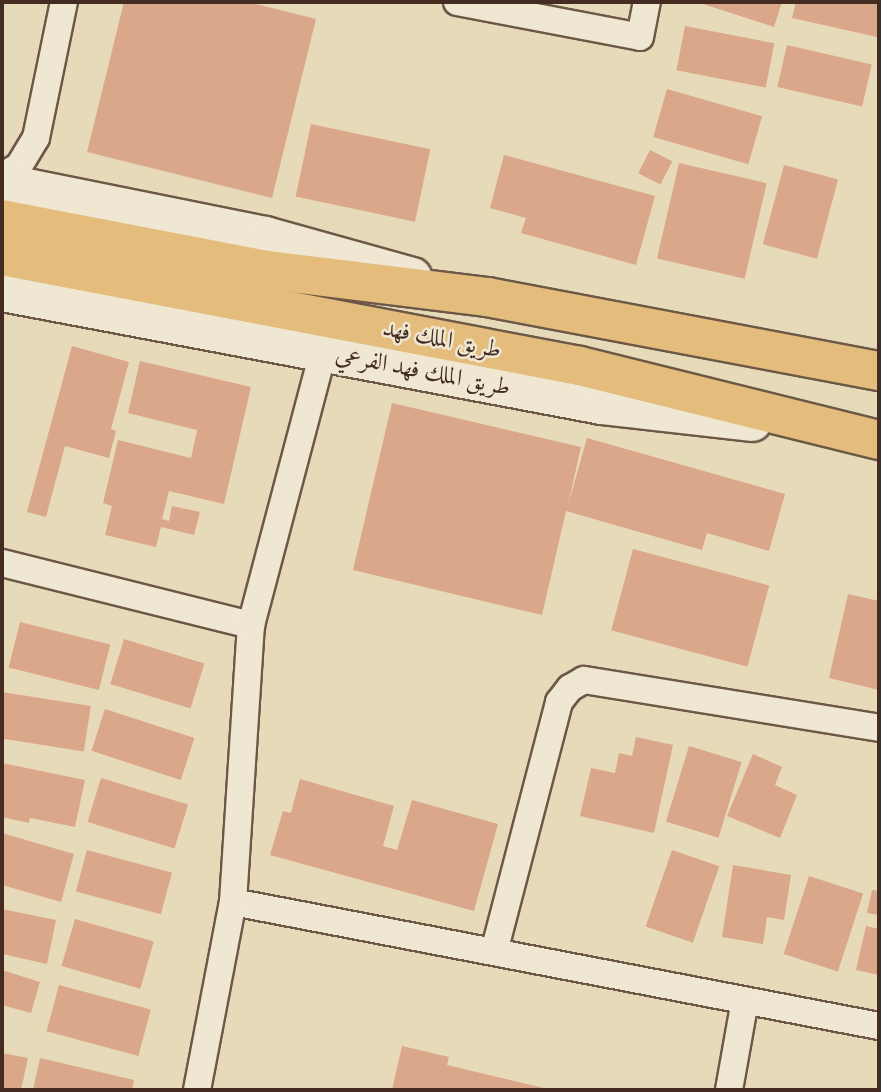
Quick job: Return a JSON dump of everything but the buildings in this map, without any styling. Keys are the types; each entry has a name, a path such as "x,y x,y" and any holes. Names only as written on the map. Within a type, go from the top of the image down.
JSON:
{"highway":[{"name":"طريق الملك فهد","path":"2,219 267,270 487,297 879,371"},
{"name":"طريق الملك فهد","path":"2,256 580,366 863,436"}],"main road":[{"path":"2,183 265,235 487,297"},
{"name":"طريق الملك فهد الفرعي","path":"2,292 601,405 863,436"}],"street":[{"path":"2,176 19,166 36,138 64,2"},
{"path":"457,2 640,37 647,2"},
{"path":"197,1090 233,902 251,625 323,352"},
{"path":"2,563 251,625"},
{"path":"494,952 559,702 570,688 584,680 879,728"},
{"path":"233,902 879,1026"},
{"path":"729,1090 745,1000"}]}
